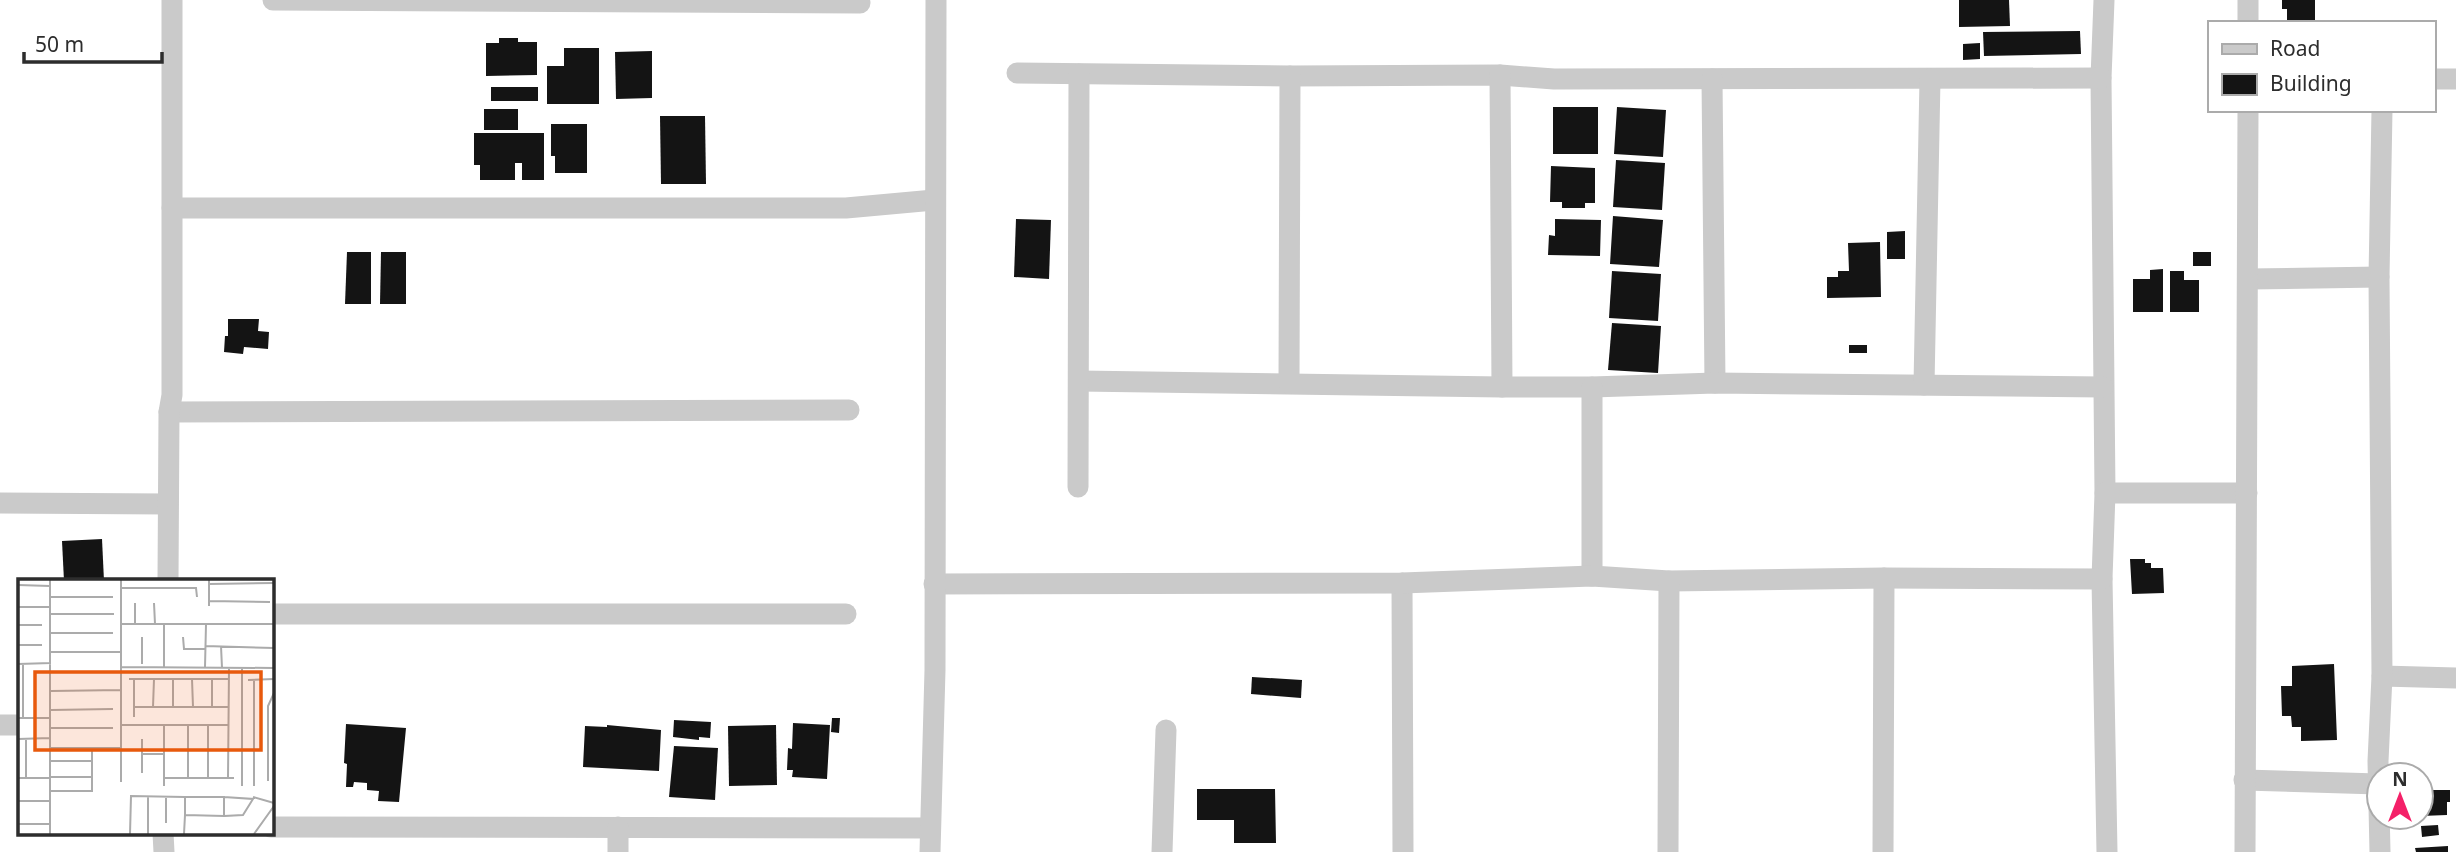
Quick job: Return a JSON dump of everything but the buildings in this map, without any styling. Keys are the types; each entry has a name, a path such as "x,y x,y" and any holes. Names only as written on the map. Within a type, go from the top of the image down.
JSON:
{"street":[{"path":"168,579 169,412 172,396 172,0"},
{"path":"273,0 860,3"},
{"path":"930,852 935,670 936,0"},
{"path":"2104,0 2101,78 2105,493 2102,579 2107,852"},
{"path":"2248,0 2248,21"},
{"path":"1017,73 1500,75 1554,79 2101,78"},
{"path":"1078,487 1079,74"},
{"path":"1500,75 1502,387"},
{"path":"1289,383 1290,76"},
{"path":"1712,79 1715,383"},
{"path":"1924,385 1930,79"},
{"path":"2435,79 2456,79"},
{"path":"2245,852 2248,112"},
{"path":"2379,761 2382,676 2379,277 2382,112"},
{"path":"172,208 846,208 934,200"},
{"path":"2248,279 2379,277"},
{"path":"1079,381 1502,387 1715,383 2103,387"},
{"path":"1592,387 1592,576"},
{"path":"169,412 849,410"},
{"path":"2105,493 2247,493"},
{"path":"0,503 168,504"},
{"path":"934,584 1402,583 1592,576 1669,581 2102,579"},
{"path":"1883,852 1884,578"},
{"path":"1668,852 1669,581"},
{"path":"1402,583 1403,852"},
{"path":"273,614 846,614"},
{"path":"2382,676 2456,677"},
{"path":"0,725 18,725"},
{"path":"1162,852 1166,730"},
{"path":"2244,780 2365,784"},
{"path":"273,827 930,828"},
{"path":"618,827 618,852"},
{"path":"2379,831 2380,852"},
{"path":"163,834 164,852"}]}
